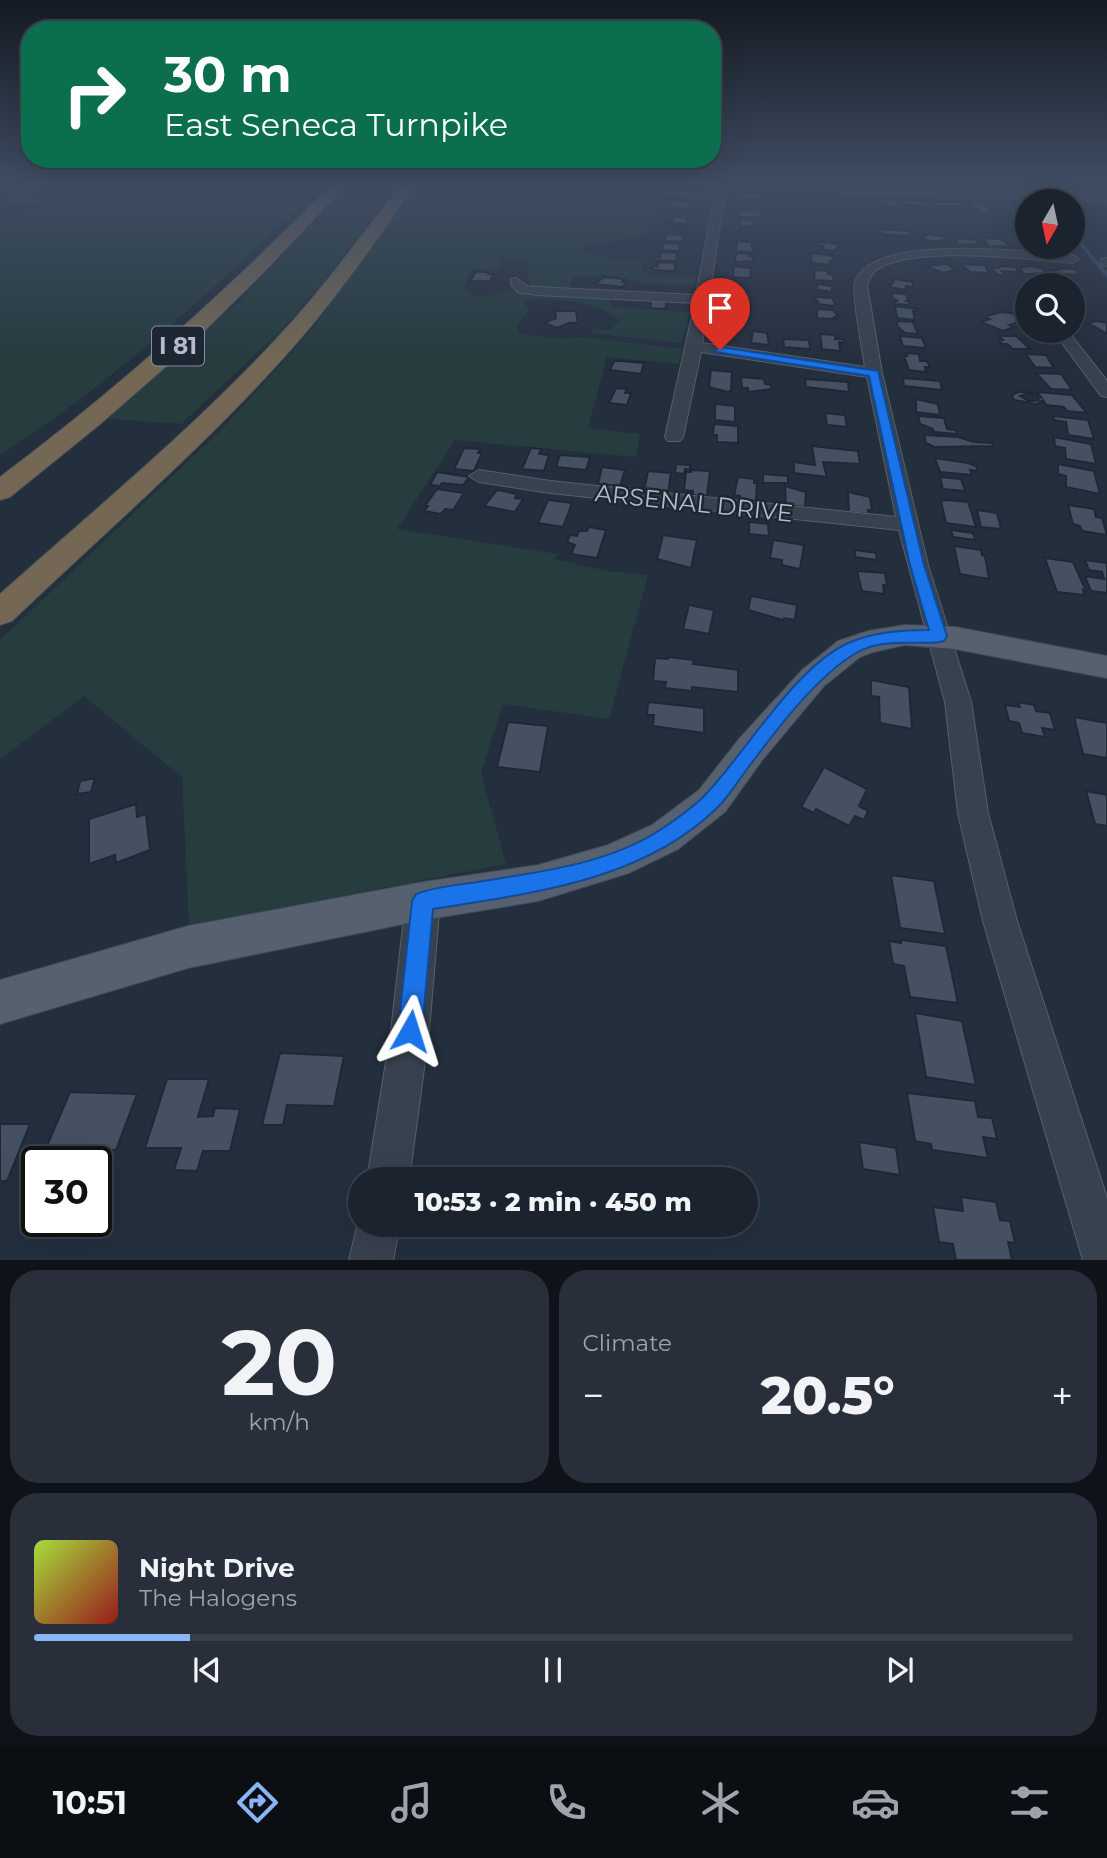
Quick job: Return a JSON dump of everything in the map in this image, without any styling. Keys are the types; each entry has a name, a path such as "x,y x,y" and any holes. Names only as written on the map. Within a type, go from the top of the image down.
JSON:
{"highway":[{"name":"I 81","path":"0,491 51,452 183,341 231,297 283,243"},
{"path":"0,613 222,409 324,298 365,243"}],"main road":[{"path":"0,1002 188,947 423,901 538,883 615,861 665,837 712,801 751,749 813,678 849,649 868,642 905,635 939,636 1107,667"}],"street":[{"path":"674,437 694,346 711,243"},
{"path":"1015,256 910,253 885,260 864,271 860,285 874,373 917,565 958,702 973,813 1000,921 1105,1259"},
{"path":"516,282 528,290 702,299"},
{"path":"1070,343 1107,393"},
{"path":"694,346 874,373"},
{"name":"ARSENAL DRIVE","path":"479,476 564,489 909,525"},
{"path":"389,1167 410,1031 423,901"},
{"path":"371,1259 376,1237"}],"green space":[{"path":"0,243 261,243 128,362 0,455"},
{"path":"294,243 354,243 279,333 181,424 100,418 237,304"},
{"path":"375,243 602,243 579,247 601,257 642,260 641,273 695,276 695,285 652,284 606,276 572,276 570,290 533,288 528,280 527,257 501,257 500,269 471,269 464,286 470,294 484,297 508,291 610,297 610,307 690,312 681,343 591,333 591,329 609,330 620,321 601,309 587,305 544,299 521,302 530,309 517,326 519,332 524,334 562,339 582,337 682,349 679,364 607,357 588,428 640,434 636,457 455,440 397,529 558,554 554,559 607,571 648,575 609,719 503,704 481,773 506,864 189,926 182,777 84,696 0,759 0,640 222,429 308,334"}],"building":[{"path":"663,243 680,244 679,251 662,250"},
{"path":"737,243 751,243 753,252 736,251"},
{"path":"827,243 839,246 834,251 821,249 824,246 817,245"},
{"path":"957,243 979,244 958,245"},
{"path":"986,243 1006,243 1012,247 988,246"},
{"path":"661,252 677,253 676,261 655,260 655,257 660,257"},
{"path":"736,253 750,254 753,261 735,262"},
{"path":"811,253 833,256 834,261 830,261 829,265 812,263"},
{"path":"658,262 675,263 675,271 653,270 653,266 658,267"},
{"path":"947,264 955,270 943,273 926,266"},
{"path":"961,264 985,265 989,273 970,272"},
{"path":"734,266 751,268 750,278 733,277"},
{"path":"998,266 1015,267 1019,272 1002,271 1005,275 997,275 992,267 999,268"},
{"path":"1020,268 1042,268 1046,273 1023,273"},
{"path":"1057,268 1075,269 1078,273 1054,273 1051,270 1059,270"},
{"path":"815,270 828,271 828,274 833,275 834,281 814,280"},
{"path":"476,272 493,274 490,281 470,281"},
{"path":"604,277 624,279 622,282 626,282 623,287 595,284"},
{"path":"895,279 913,282 913,287 906,286 905,290 890,287"},
{"path":"817,284 832,286 832,292 812,289 817,288"},
{"path":"891,293 906,294 908,300 905,301 909,301 909,305 895,304 894,301 898,301 893,299"},
{"path":"817,297 832,298 835,303 833,306 818,304 818,301 813,301"},
{"path":"729,298 745,299 745,305 751,305 751,310 728,308"},
{"path":"652,299 667,300 665,309 650,308"},
{"path":"895,306 918,309 913,311 915,320 897,318"},
{"path":"817,309 833,310 838,317 817,318"},
{"path":"555,311 576,311 578,323 557,328 544,323 556,318"},
{"path":"1001,312 1011,313 1015,314 1015,323 1009,325 1014,327 1003,331 981,322 990,319 984,317"},
{"path":"732,316 743,317 742,328 727,327 727,320 731,320"},
{"path":"898,321 913,322 918,334 905,333 897,326"},
{"path":"1088,323 1107,323 1107,334"},
{"path":"753,331 767,333 769,345 751,343"},
{"path":"820,334 835,335 835,339 843,339 844,343 839,342 840,351 822,349"},
{"path":"900,336 922,338 926,348 903,346"},
{"path":"999,336 1015,336 1015,343 1024,343 1030,349 1013,349 998,340 1003,340"},
{"path":"783,339 809,340 810,349 784,347"},
{"path":"906,353 919,354 920,361 927,361 930,367 925,367 926,372 909,370 904,356 907,356"},
{"path":"1026,354 1046,355 1054,368 1035,367"},
{"path":"614,361 644,363 641,374 610,370"},
{"path":"711,370 732,372 731,390 728,392 709,387"},
{"path":"1036,373 1061,374 1072,390 1051,389"},
{"path":"741,377 764,379 765,384 771,385 771,389 748,392 748,388 742,388"},
{"path":"903,378 940,381 942,390 904,386"},
{"path":"805,379 848,382 849,392 806,387"},
{"path":"616,388 627,389 625,393 631,393 627,405 609,403"},
{"path":"1030,392 1042,398 1037,392 1072,395 1087,413 1046,405 1043,400 1037,404 1014,400 1012,395","holes":["1028,393 1037,396 1039,400 1030,402 1020,396"]},
{"path":"916,399 938,404 940,415 916,412"},
{"path":"715,404 735,406 735,422 715,420"},
{"path":"825,413 845,415 847,427 827,425"},
{"path":"918,416 944,418 947,429 956,430 957,434 934,432 933,429 920,424"},
{"path":"1053,416 1088,420 1094,439 1068,435 1066,422 1054,420"},
{"path":"714,424 738,426 738,443 717,442 717,435 713,435"},
{"path":"924,435 958,437 974,442 992,443 994,446 934,447 926,443"},
{"path":"1054,437 1091,444 1096,464 1066,459 1065,448 1055,446"},
{"path":"812,446 858,451 860,464 823,462 827,477 794,473 794,462 815,465"},
{"path":"464,448 480,449 478,453 482,453 474,471 454,469"},
{"path":"531,448 541,449 539,454 549,455 544,471 522,469"},
{"path":"560,455 590,457 586,470 556,467"},
{"path":"935,458 968,463 976,466 978,471 970,470 972,475 940,472"},
{"path":"676,464 690,465 690,470 685,469 684,474 675,473"},
{"path":"1058,464 1094,471 1100,494 1066,487 1066,476 1058,474"},
{"path":"602,467 625,470 620,486 598,484"},
{"path":"648,471 671,473 668,494 644,491"},
{"path":"710,471 707,496 693,495 693,491 684,490 686,472"},
{"path":"437,472 469,477 463,485 430,485"},
{"path":"763,474 788,476 788,483 763,483"},
{"path":"738,477 754,479 754,483 757,483 756,501 740,499 740,496 734,495"},
{"path":"940,477 961,479 965,491 943,489"},
{"path":"785,486 806,492 805,507 786,505"},
{"path":"437,489 464,493 453,510 445,509 441,514 424,511"},
{"path":"497,490 517,494 515,498 523,499 515,512 484,506"},
{"path":"848,492 870,497 872,510 868,510 869,514 849,512"},
{"path":"548,500 572,503 563,527 538,523"},
{"path":"941,501 968,502 976,527 946,523"},
{"path":"1068,505 1094,509 1096,517 1102,518 1107,535 1082,531 1080,526 1073,524"},
{"path":"977,510 997,513 1001,529 981,527"},
{"path":"749,522 768,524 769,536 749,534"},
{"path":"589,527 606,530 597,558 571,554 575,545 567,542 570,535 577,536 579,531 587,531"},
{"path":"951,530 973,533 975,540 953,537"},
{"path":"663,535 697,540 691,568 657,559"},
{"path":"773,540 804,545 800,569 782,565 782,560 770,558"},
{"path":"954,546 981,550 985,556 989,579 960,574"},
{"path":"855,550 876,553 877,560 855,557"},
{"path":"1045,558 1073,562 1086,591 1083,590 1085,595 1057,592"},
{"path":"1085,560 1107,563 1107,593 1091,591 1085,576 1104,579 1102,572 1089,570"},
{"path":"857,571 885,573 887,585 883,585 884,594 862,591"},
{"path":"751,596 797,605 795,620 783,620 748,610"},
{"path":"689,605 714,610 709,634 683,629"},
{"path":"655,658 694,660 693,664 738,670 738,692 692,687 692,691 665,688 666,682 653,681"},
{"path":"871,680 909,687 912,729 880,723 879,697 871,696"},
{"path":"648,702 704,708 704,733 653,726 654,715 647,715"},
{"path":"1018,702 1034,705 1036,711 1050,713 1055,730 1042,728 1045,737 1022,733 1019,723 1009,721 1005,705 1020,707"},
{"path":"1074,717 1107,723 1107,758 1083,754"},
{"path":"508,722 548,726 540,772 497,767"},
{"path":"824,767 867,789 859,806 868,811 864,820 855,816 849,826 816,809 814,813 801,807"},
{"path":"95,778 91,792 77,794 80,781"},
{"path":"1086,791 1107,795 1107,826 1095,824"},
{"path":"136,804 137,817 146,814 150,850 116,863 115,855 89,864 89,819"},
{"path":"891,875 934,881 945,934 900,928"},
{"path":"901,940 946,946 958,1003 910,997 904,966 893,964 889,941 901,943"},
{"path":"915,1013 962,1021 976,1085 926,1077"},
{"path":"280,1053 344,1056 334,1106 287,1105 283,1125 262,1125"},
{"path":"167,1079 209,1079 198,1117 213,1116 215,1108 240,1109 230,1151 203,1151 197,1171 174,1170 181,1148 145,1148"},
{"path":"70,1092 137,1094 116,1150 112,1150 112,1146 47,1146"},
{"path":"907,1093 975,1101 978,1117 992,1118 997,1139 983,1137 988,1158 932,1150 931,1144 915,1141"},
{"path":"0,1124 30,1124 7,1181 0,1181"},
{"path":"859,1142 896,1148 900,1175 863,1169"},
{"path":"961,1197 996,1202 1000,1220 1010,1221 1015,1243 1008,1242 1012,1260 956,1260 953,1244 939,1242 933,1207 963,1211"}],"waterway":[{"path":"1085,249 1106,274"}],"route":[{"path":"410,1031 423,901 538,883 615,861 665,837 712,801 751,749 813,678 849,649 868,642 905,635 939,636 917,565 874,373 720,350"}]}
